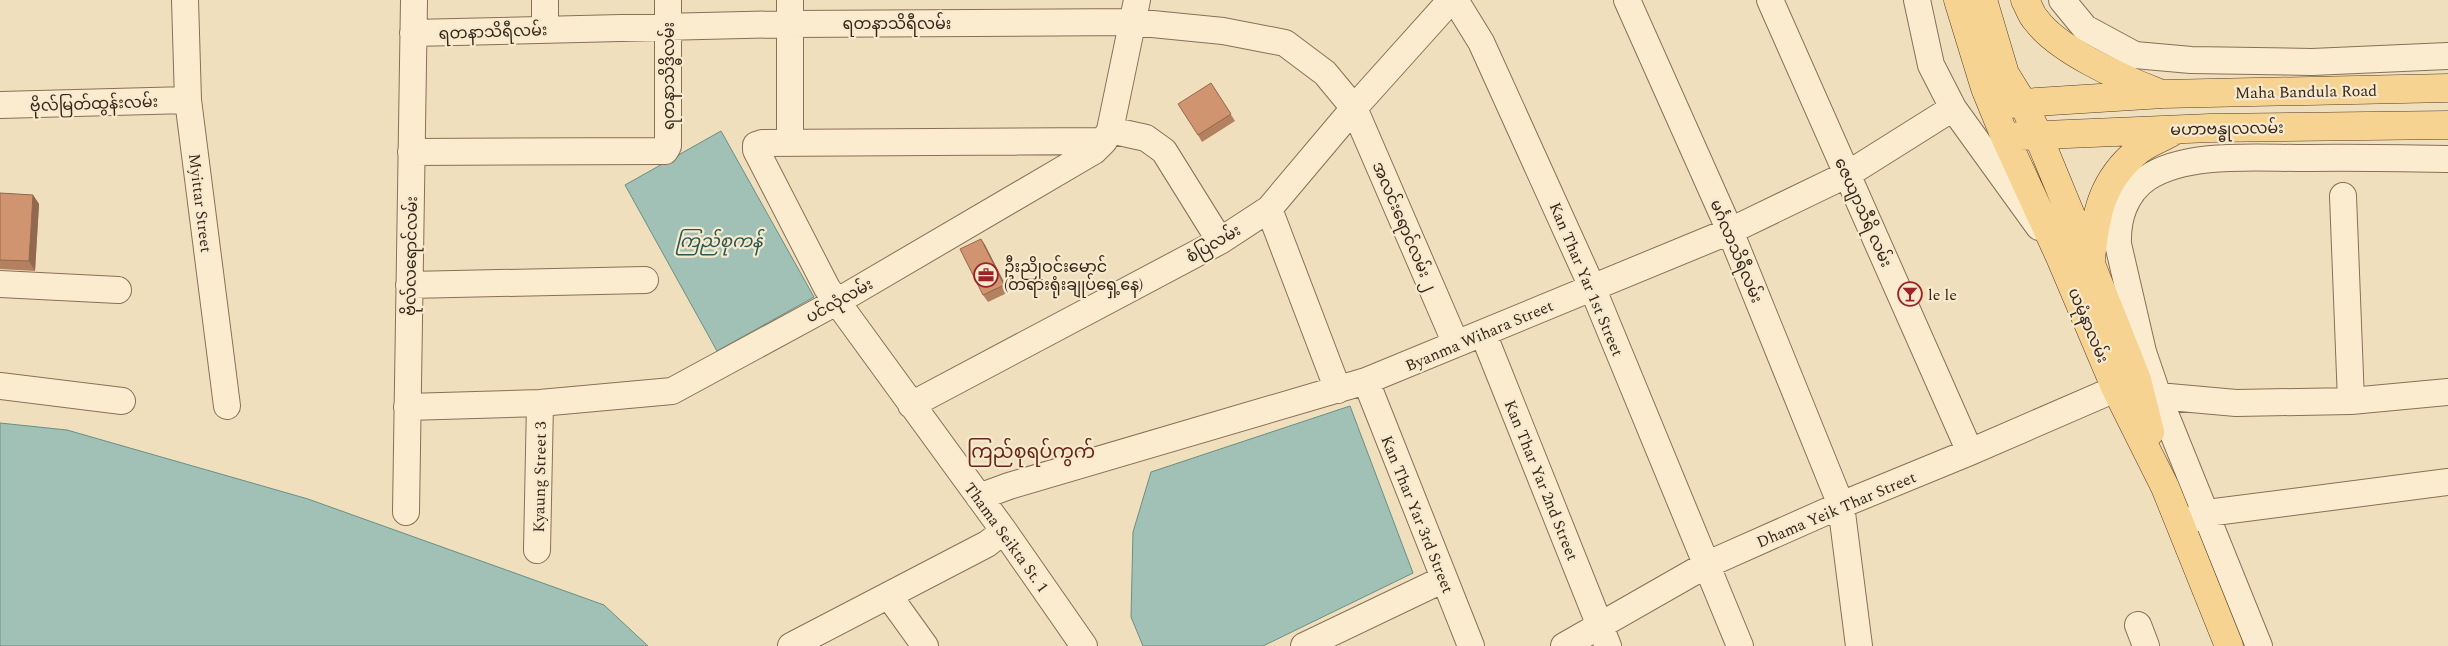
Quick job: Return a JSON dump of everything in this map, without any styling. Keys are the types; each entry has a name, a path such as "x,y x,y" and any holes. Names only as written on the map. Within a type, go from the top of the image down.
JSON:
{"main road":[{"name":"ယမုံနာလမ်း","path":"1958,0 1970,44 2005,137 2060,257 2140,385"},
{"path":"1984,0 2005,74 2023,103 2037,134 2140,385 2165,487 2229,646"},
{"name":"Maha Bandula Road","path":"2025,0 2036,21 2069,50 2110,72 2163,94"},
{"name":"Maha Bandula Road","path":"1992,104 2163,94 2448,88"},
{"name":"မဟာဗန္ဓုလလမ်း","path":"2005,137 2037,134 2210,128 2448,125"},
{"path":"2091,264 2095,220 2102,197 2112,181 2139,150 2178,129"}],"street":[{"name":"Myittar Street","path":"185,0 188,100 226,406"},
{"name":"ဗိုလ်လရောင်လမ်း","path":"406,512 414,0"},
{"path":"545,0 545,30"},
{"name":"စံပြလမ်း","path":"911,405 1220,241 1268,209 1354,108 1451,0"},
{"name":"Kan Thar Yar 1st Street","path":"1455,0 1481,42 1592,288 1740,646"},
{"name":"မင်္ဂလာသိရီလမ်း","path":"1627,0 1730,230 1841,505 1859,646"},
{"name":"ဇေယျာသီရိ လမ်း","path":"1770,0 1970,452"},
{"path":"1917,0 1931,65 1953,108 2060,257"},
{"path":"2062,0 2085,28 2135,55 2191,60 2312,62 2448,56"},
{"name":"ရတနာသိရီလမ်း","path":"414,33 545,30 668,13 1135,11 1285,43 1325,73 1354,108"},
{"path":"1107,136 1135,11"},
{"path":"790,12 790,143 1107,136 1146,138 1164,151 1220,241"},
{"name":"ရတနာသိဒ္ဓိလမ်း","path":"412,152 666,151 668,146 668,13"},
{"name":"ဗိုလ်မြတ်ထွန်းလမ်း","path":"0,105 188,100"},
{"name":"အလင်းရောင်လမ်း ၂","path":"1354,108 1456,344"},
{"name":"Byanma Wihara Street","path":"979,497 1009,486 1366,381 1730,230 1848,174 1953,108"},
{"name":"ပင်လုံလမ်း","path":"407,407 540,403 672,391 838,301 1094,150 1107,136"},
{"name":"Thama Seikta St. 1","path":"790,143 762,143 756,145 756,150 827,288 1004,531 1084,646"},
{"path":"2259,646 2207,513 2140,385 2129,292 2117,228 2127,201 2147,178 2185,163 2247,158 2448,159"},
{"path":"2343,196 2351,401"},
{"path":"1268,209 1338,390"},
{"path":"409,285 645,280"},
{"path":"0,284 118,290"},
{"name":"Kan Thar Yar 2nd Street","path":"1483,333 1604,636"},
{"name":"Kan Thar Yar 3rd Street","path":"1366,381 1471,646"},
{"path":"2140,385 2236,403 2351,401 2448,392"},
{"name":"Dhama Yeik Thar Street","path":"1564,646 1604,636 1706,565 1841,505 2140,385"},
{"path":"0,386 122,400"},
{"name":"Kyaung Street 3","path":"537,550 540,403"},
{"path":"2180,524 2207,513 2448,482"},
{"path":"791,646 987,544 1004,531"},
{"path":"1304,646 1444,578"},
{"path":"889,596 925,646"}],"water":[{"name":"ကြည်စုကန်","path":"721,131 814,297 717,351 625,185"},
{"path":"1350,406 1413,573 1263,646 1143,646 1131,617 1133,532 1151,472"},
{"path":"0,423 67,430 308,499 604,605 648,646 0,646"}],"building":[{"path":"1211,83 1231,114 1198,135 1178,104"},
{"path":"0,193 33,195 29,261 0,260"},
{"path":"981,239 1004,285 983,295 960,249"}],"place":[{"name":"ဦးညိုဝင်းမောင် (တရားရုံးချုပ်ရှေ့နေ)","path":"986,275"},
{"name":"le le","path":"1910,294"}],"district":[{"name":"ကြည်စုရပ်ကွက်","path":"1031,451"}]}
